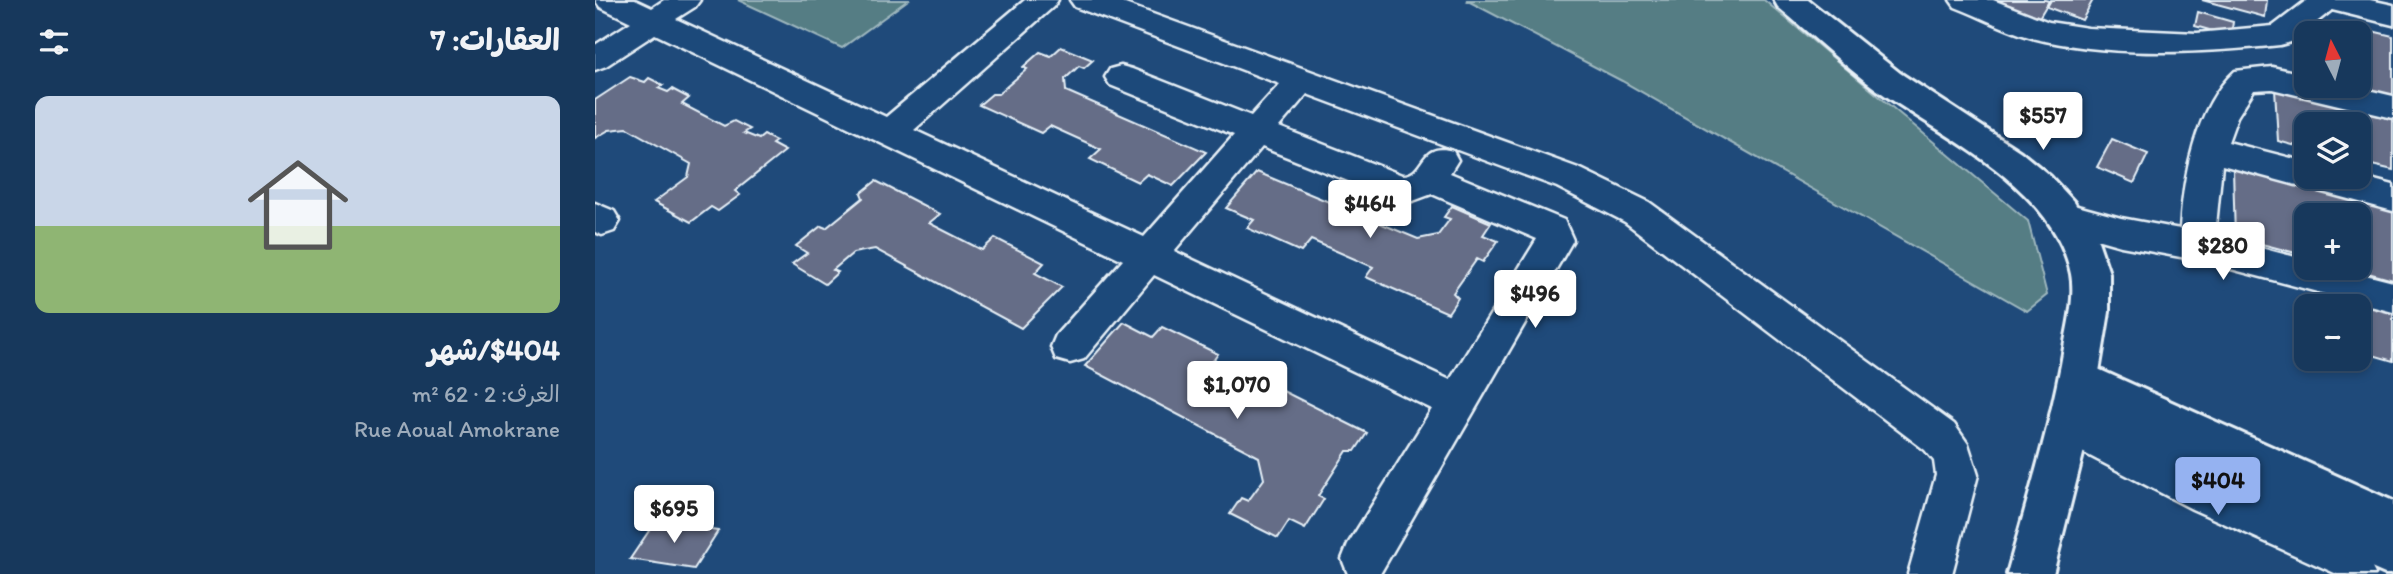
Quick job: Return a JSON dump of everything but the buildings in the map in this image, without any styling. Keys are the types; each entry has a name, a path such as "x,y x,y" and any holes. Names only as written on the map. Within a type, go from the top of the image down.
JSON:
{"street":[{"path":"610,0 1457,402"},
{"path":"595,59 685,0"},
{"path":"889,132 1042,0"},
{"path":"1085,0 1569,178 1617,200 1656,226 1935,432 1952,453 1957,475 1930,574"},
{"path":"1789,0 1886,80 2023,172 2047,193 2066,218 2085,254 2091,282 2073,408 2030,574"},
{"path":"1965,0 2044,31 2088,38 2197,43 2280,35 2316,2 2393,15"},
{"path":"1121,77 1399,188 1411,190 1423,186 1458,137"},
{"path":"2197,246 2201,181 2208,149 2218,121 2241,82 2253,77 2271,78 2393,107"},
{"path":"1070,347 1302,79"},
{"path":"2208,149 2294,172"},
{"path":"1364,559 1556,240 1556,234 1552,230 1428,178"},
{"path":"2358,189 2393,198"},
{"path":"2066,218 2121,232 2197,246 2393,297"},
{"path":"2073,408 2393,523"},
{"path":"2073,408 2226,485 2393,555"}],"lane":[{"path":"2073,408 2200,502 2363,574"}],"green space":[{"path":"738,0 908,0 842,48"},
{"path":"1466,0 1764,0 2028,221 2047,295 2027,311 1622,81"}]}
